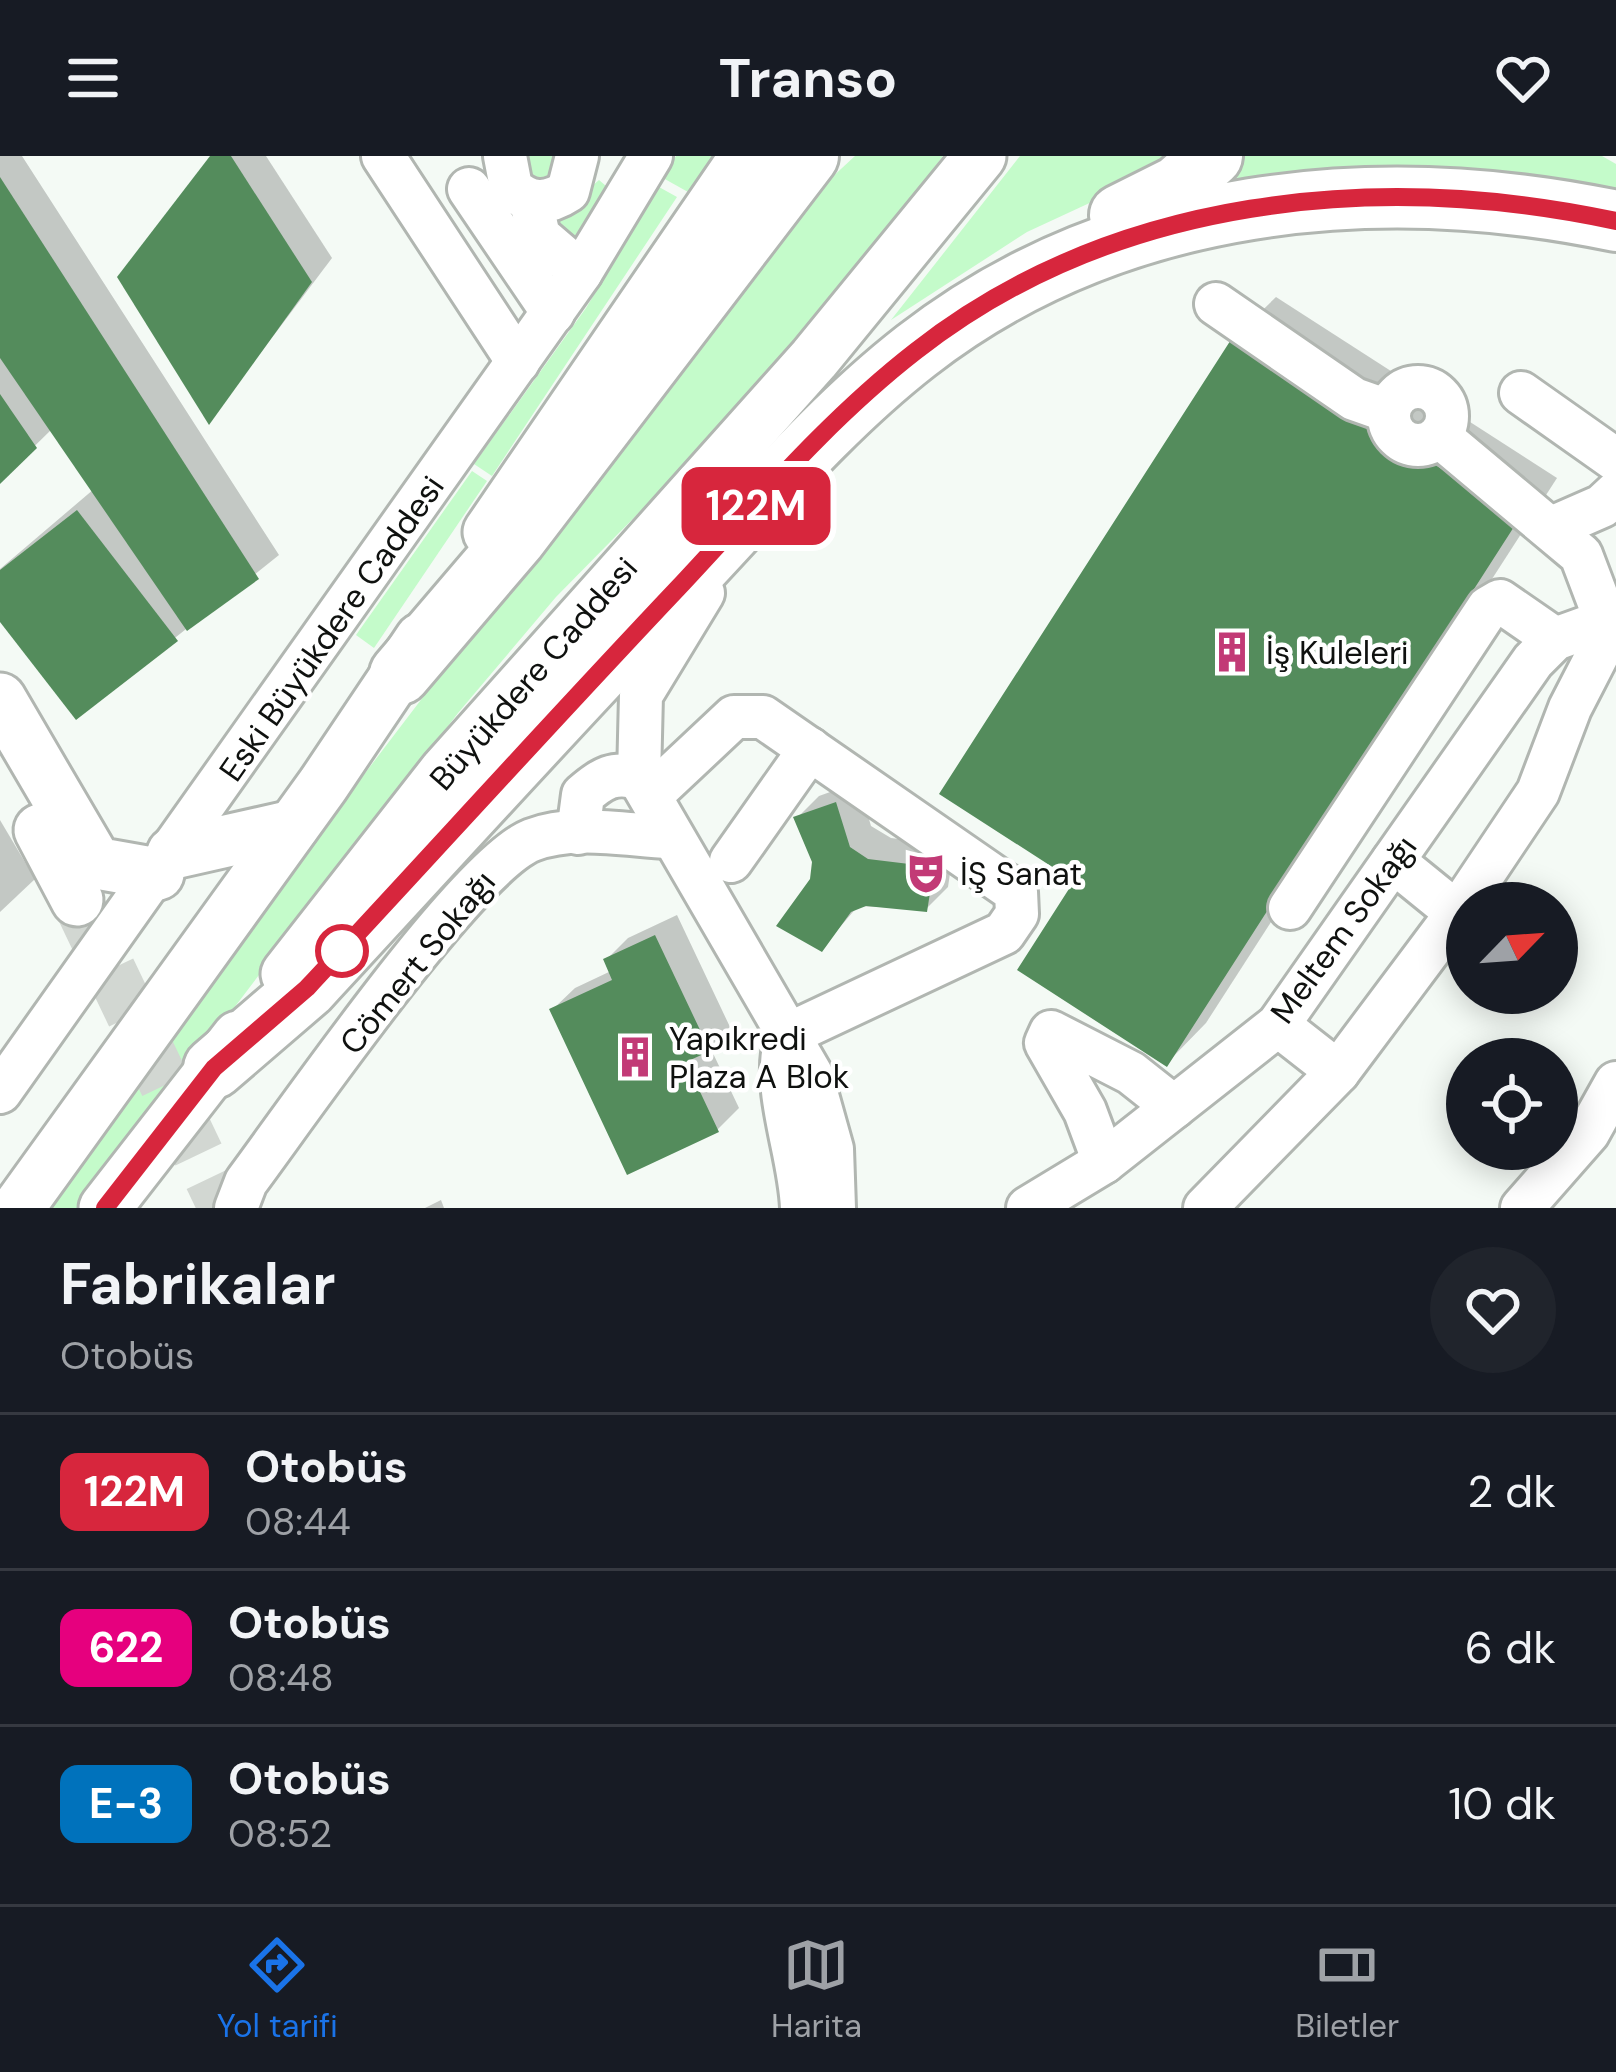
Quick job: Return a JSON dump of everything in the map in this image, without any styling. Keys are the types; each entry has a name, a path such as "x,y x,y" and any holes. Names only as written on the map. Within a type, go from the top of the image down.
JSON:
{"highway":[{"path":"400,674 516,538 808,156"},
{"path":"917,350 947,314 975,292 1033,257 1178,186 1211,156"},
{"path":"214,1068 307,988 588,682 868,392 917,350 1008,292 1057,268 1193,218 1232,210 1390,195 1511,203 1616,221"}],"main road":[{"path":"18,1208 400,674 456,580 746,156"},
{"name":"Büyükdere Caddesi","path":"105,1208 445,772 829,342 980,156"},
{"path":"0,699 96,863 166,863 293,826"},
{"path":"2,761 77,900"}],"street":[{"path":"383,156 518,362"},
{"path":"505,156 511,187 531,202 539,236 581,272"},
{"path":"531,202 568,190 578,158 639,163"},
{"name":"Eski Büyükdere Caddesi","path":"0,1092 553,313 581,272 639,163"},
{"path":"469,189 553,313"},
{"path":"1216,304 1354,399 1388,411 1406,388 1434,391 1448,417 1439,436 1581,554 1611,619 1598,661 1570,708 1538,792 1478,882"},
{"path":"834,1208 832,1149 812,1074 669,837 645,786 640,695 675,631 868,392"},
{"path":"1521,393 1616,460"},
{"path":"1554,527 1602,506 1616,493"},
{"path":"1290,908 1488,608 1500,601 1511,606 1555,639 1611,619"},
{"name":"Meltem Sokağı","path":"1028,1208 1105,1162 1278,1025 1533,661 1555,639"},
{"path":"645,786 734,717 763,716 1016,892 1017,914 1004,933 787,1035 778,1065 800,1162 802,1208"},
{"path":"730,861 810,749"},
{"path":"578,833 583,794 600,779 620,772 645,786"},
{"name":"Cömert Sokağı","path":"236,1208 246,1182 347,1046 484,875 531,841 578,833 669,837"},
{"path":"1393,861 1446,904"},
{"path":"1204,1208 1338,1072 1446,928"},
{"path":"1278,1025 1338,1072"},
{"path":"1105,1162 1046,1042 1051,1032 1142,1079 1174,1107"},
{"path":"1522,1208 1588,1133 1616,1083"}],"green space":[{"path":"523,156 559,156 556,177 532,183"},
{"path":"676,156 713,156 688,192 663,178"},
{"path":"855,156 943,156 880,241 673,478 556,597 458,713 82,1208 44,1208 276,890 789,217"},
{"path":"1020,156 1191,156 1027,232 891,320"},
{"path":"1242,156 1602,156 1616,164 1616,208 1218,187"},
{"path":"599,180 606,186 599,210 584,232 571,241 553,220"},
{"path":"659,187 677,197 492,476 474,464 586,308"},
{"path":"472,471 487,481 374,648 356,635"}],"building":[{"path":"210,156 231,156 312,282 209,425 117,277"},
{"path":"0,177 259,579 187,631 0,358"},
{"name":"İş Kuleleri","path":"1234,335 1519,519 1167,1067 1017,970 1074,881 939,794"},
{"path":"0,394 37,448 0,484"},
{"path":"77,510 178,641 76,720 0,622 0,570"},
{"path":"836,802 850,847 868,859 934,867 927,912 866,906 851,912 822,952 776,926 810,879 812,862 793,817"},
{"name":"Yapıkredi Plaza A Blok","path":"655,935 710,1051 686,1062 719,1132 627,1175 549,1009 612,980 603,959"}],"tunnel":[{"path":"77,900 224,1208"}],"bus line":[{"name":"122M","path":"105,1208 214,1068 307,988 818,439 917,350 964,318 1097,250 1193,218 1252,207 1390,195 1465,198 1616,221"}],"place":[{"name":"İş Kuleleri","path":"1232,652"},
{"name":"İŞ Sanat","path":"926,873"},
{"name":"Yapıkredi Plaza A Blok","path":"635,1057"}]}
